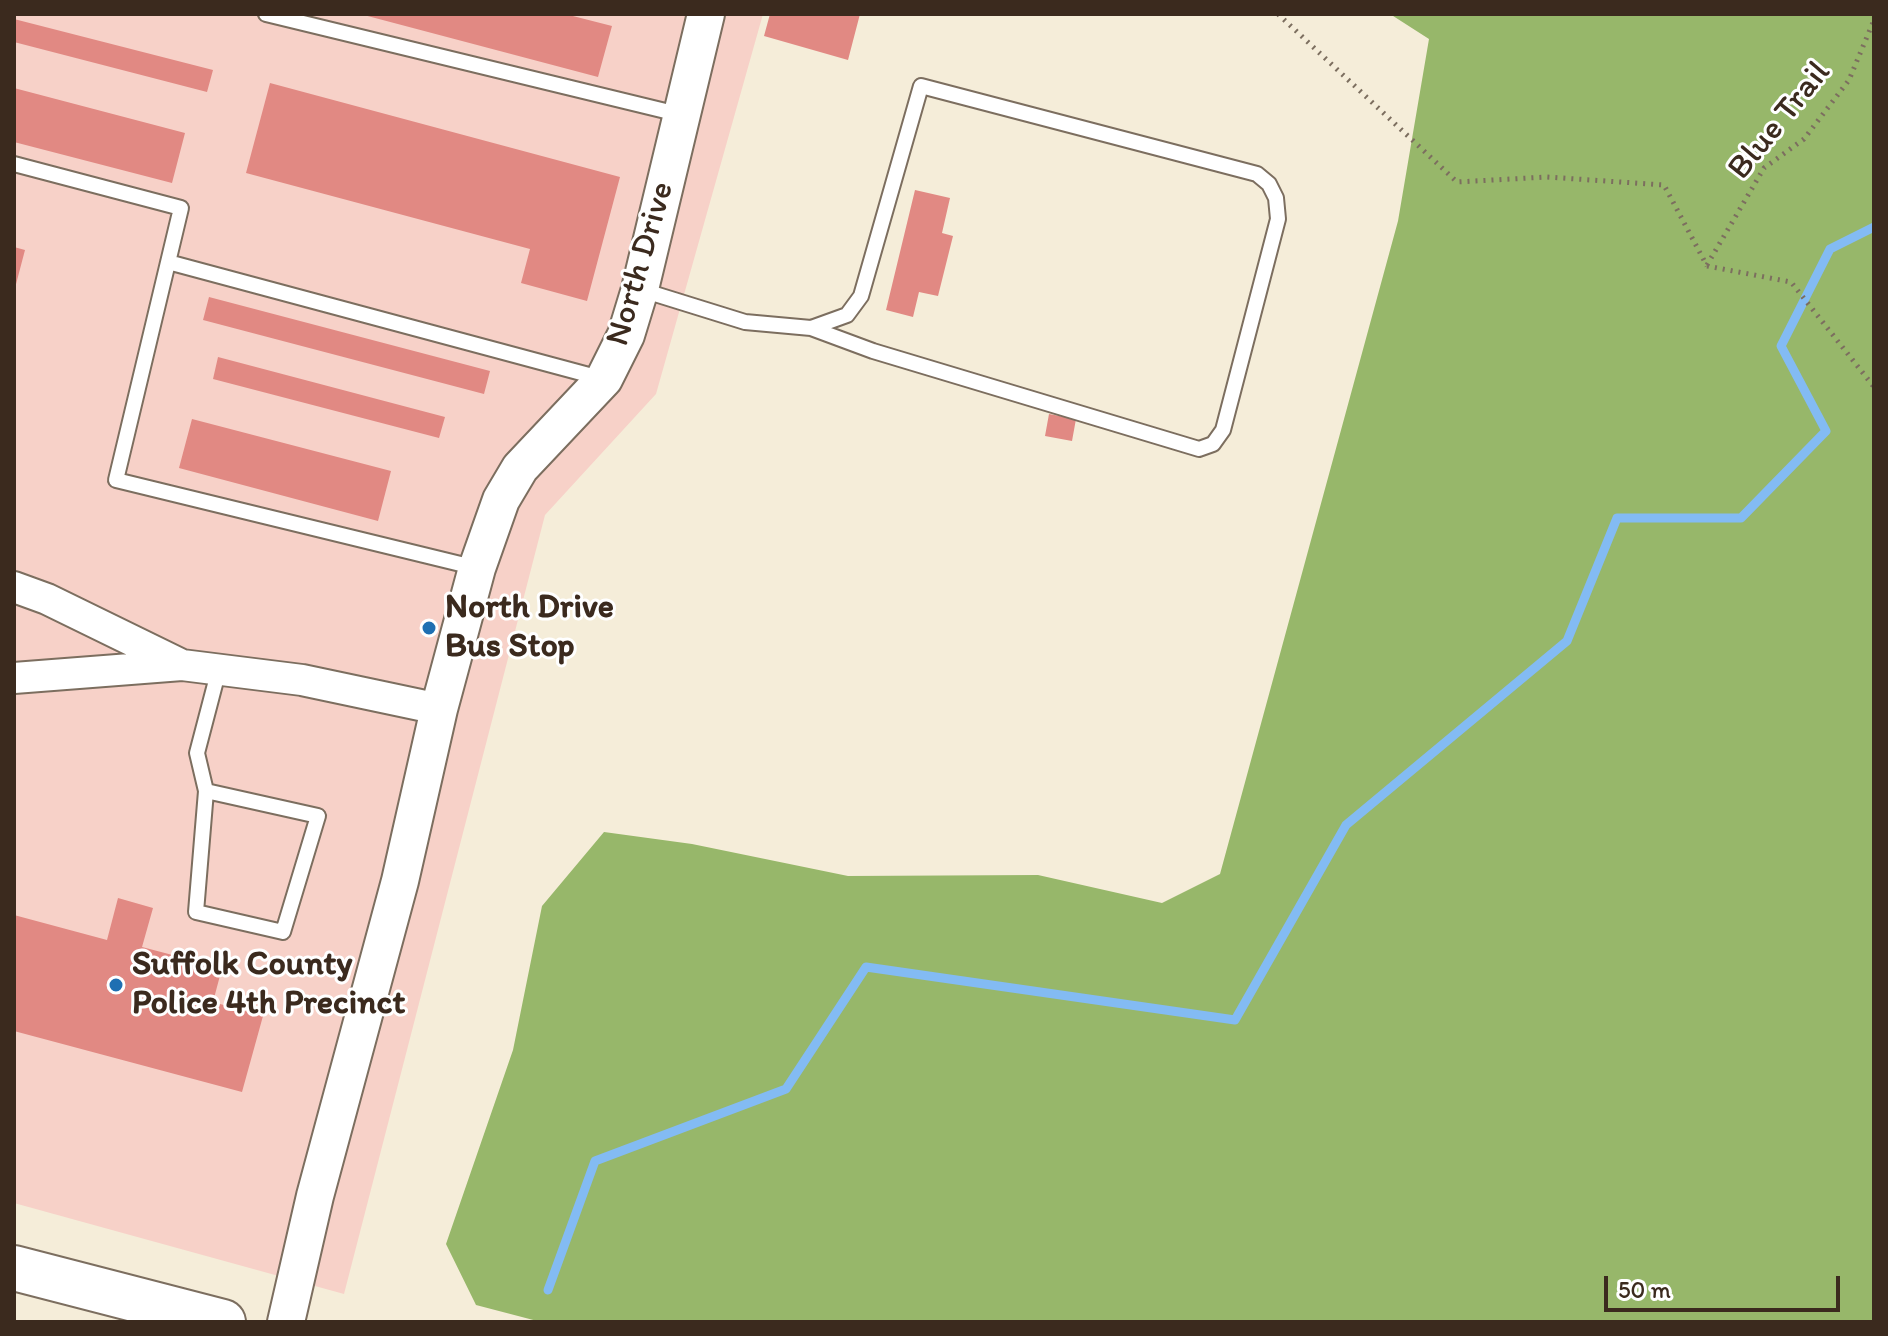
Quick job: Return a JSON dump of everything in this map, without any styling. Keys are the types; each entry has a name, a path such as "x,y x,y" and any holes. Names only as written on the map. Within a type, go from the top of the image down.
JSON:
{"highway":[{"path":"14,1268 223,1322"}],"street":[{"name":"North Drive","path":"286,1322 315,1196 400,881 439,709 477,568 501,500 520,468 604,379 626,335 640,289 706,14"},
{"path":"14,587 47,599 182,665"},
{"path":"14,678 182,665 345,688 439,709"}],"lane":[{"path":"266,14 682,115"},
{"path":"640,289 745,322 811,328 896,358 1199,449 1213,444 1223,430 1278,219 1276,198 1269,184 1257,174 921,86 861,296 847,315 811,328"},
{"path":"14,164 181,208 116,480 477,568"},
{"path":"168,262 604,379"},
{"path":"206,791 318,816 283,932 196,912 206,791 197,753 219,669"}],"path":[{"path":"1278,14 1457,182 1547,177 1664,185 1707,266 1791,282 1874,387"},
{"name":"Blue Trail","path":"1707,266 1764,168 1804,139 1849,80 1874,20"}],"shaded area":[{"path":"14,14 763,14 656,394 545,515 344,1294 14,1203"}],"green space":[{"path":"1390,14 1874,14 1874,1322 541,1322 476,1305 446,1244 513,1050 542,906 604,832 692,844 848,876 1038,875 1162,903 1220,874 1398,221 1429,39"}],"building":[{"path":"360,14 565,14 612,26 598,77"},
{"path":"770,14 860,14 848,60 764,36"},
{"path":"14,19 213,70 207,92 14,42"},
{"path":"270,83 620,177 587,301 521,283 530,249 246,173"},
{"path":"14,88 185,133 172,183 14,142"},
{"path":"915,190 950,198 942,233 953,236 938,296 919,292 913,317 886,310"},
{"path":"14,247 25,250 15,288 14,288"},
{"path":"209,297 490,371 484,394 203,320"},
{"path":"218,357 445,417 439,438 213,379"},
{"path":"1049,414 1076,419 1072,441 1045,436"},
{"path":"192,419 391,471 378,521 179,468"},
{"name":"Suffolk County Police 4th Precinct","path":"118,898 153,908 142,947 222,968 213,1002 263,1016 242,1092 14,1031 14,915 107,940"}],"waterway":[{"path":"548,1290 595,1161 786,1089 866,967 1235,1020 1346,825 1567,641 1617,518 1741,518 1826,431 1781,346 1830,249 1874,227"}],"place":[{"name":"North Drive Bus Stop","path":"429,628"},
{"name":"Suffolk County Police 4th Precinct","path":"116,985"}]}
